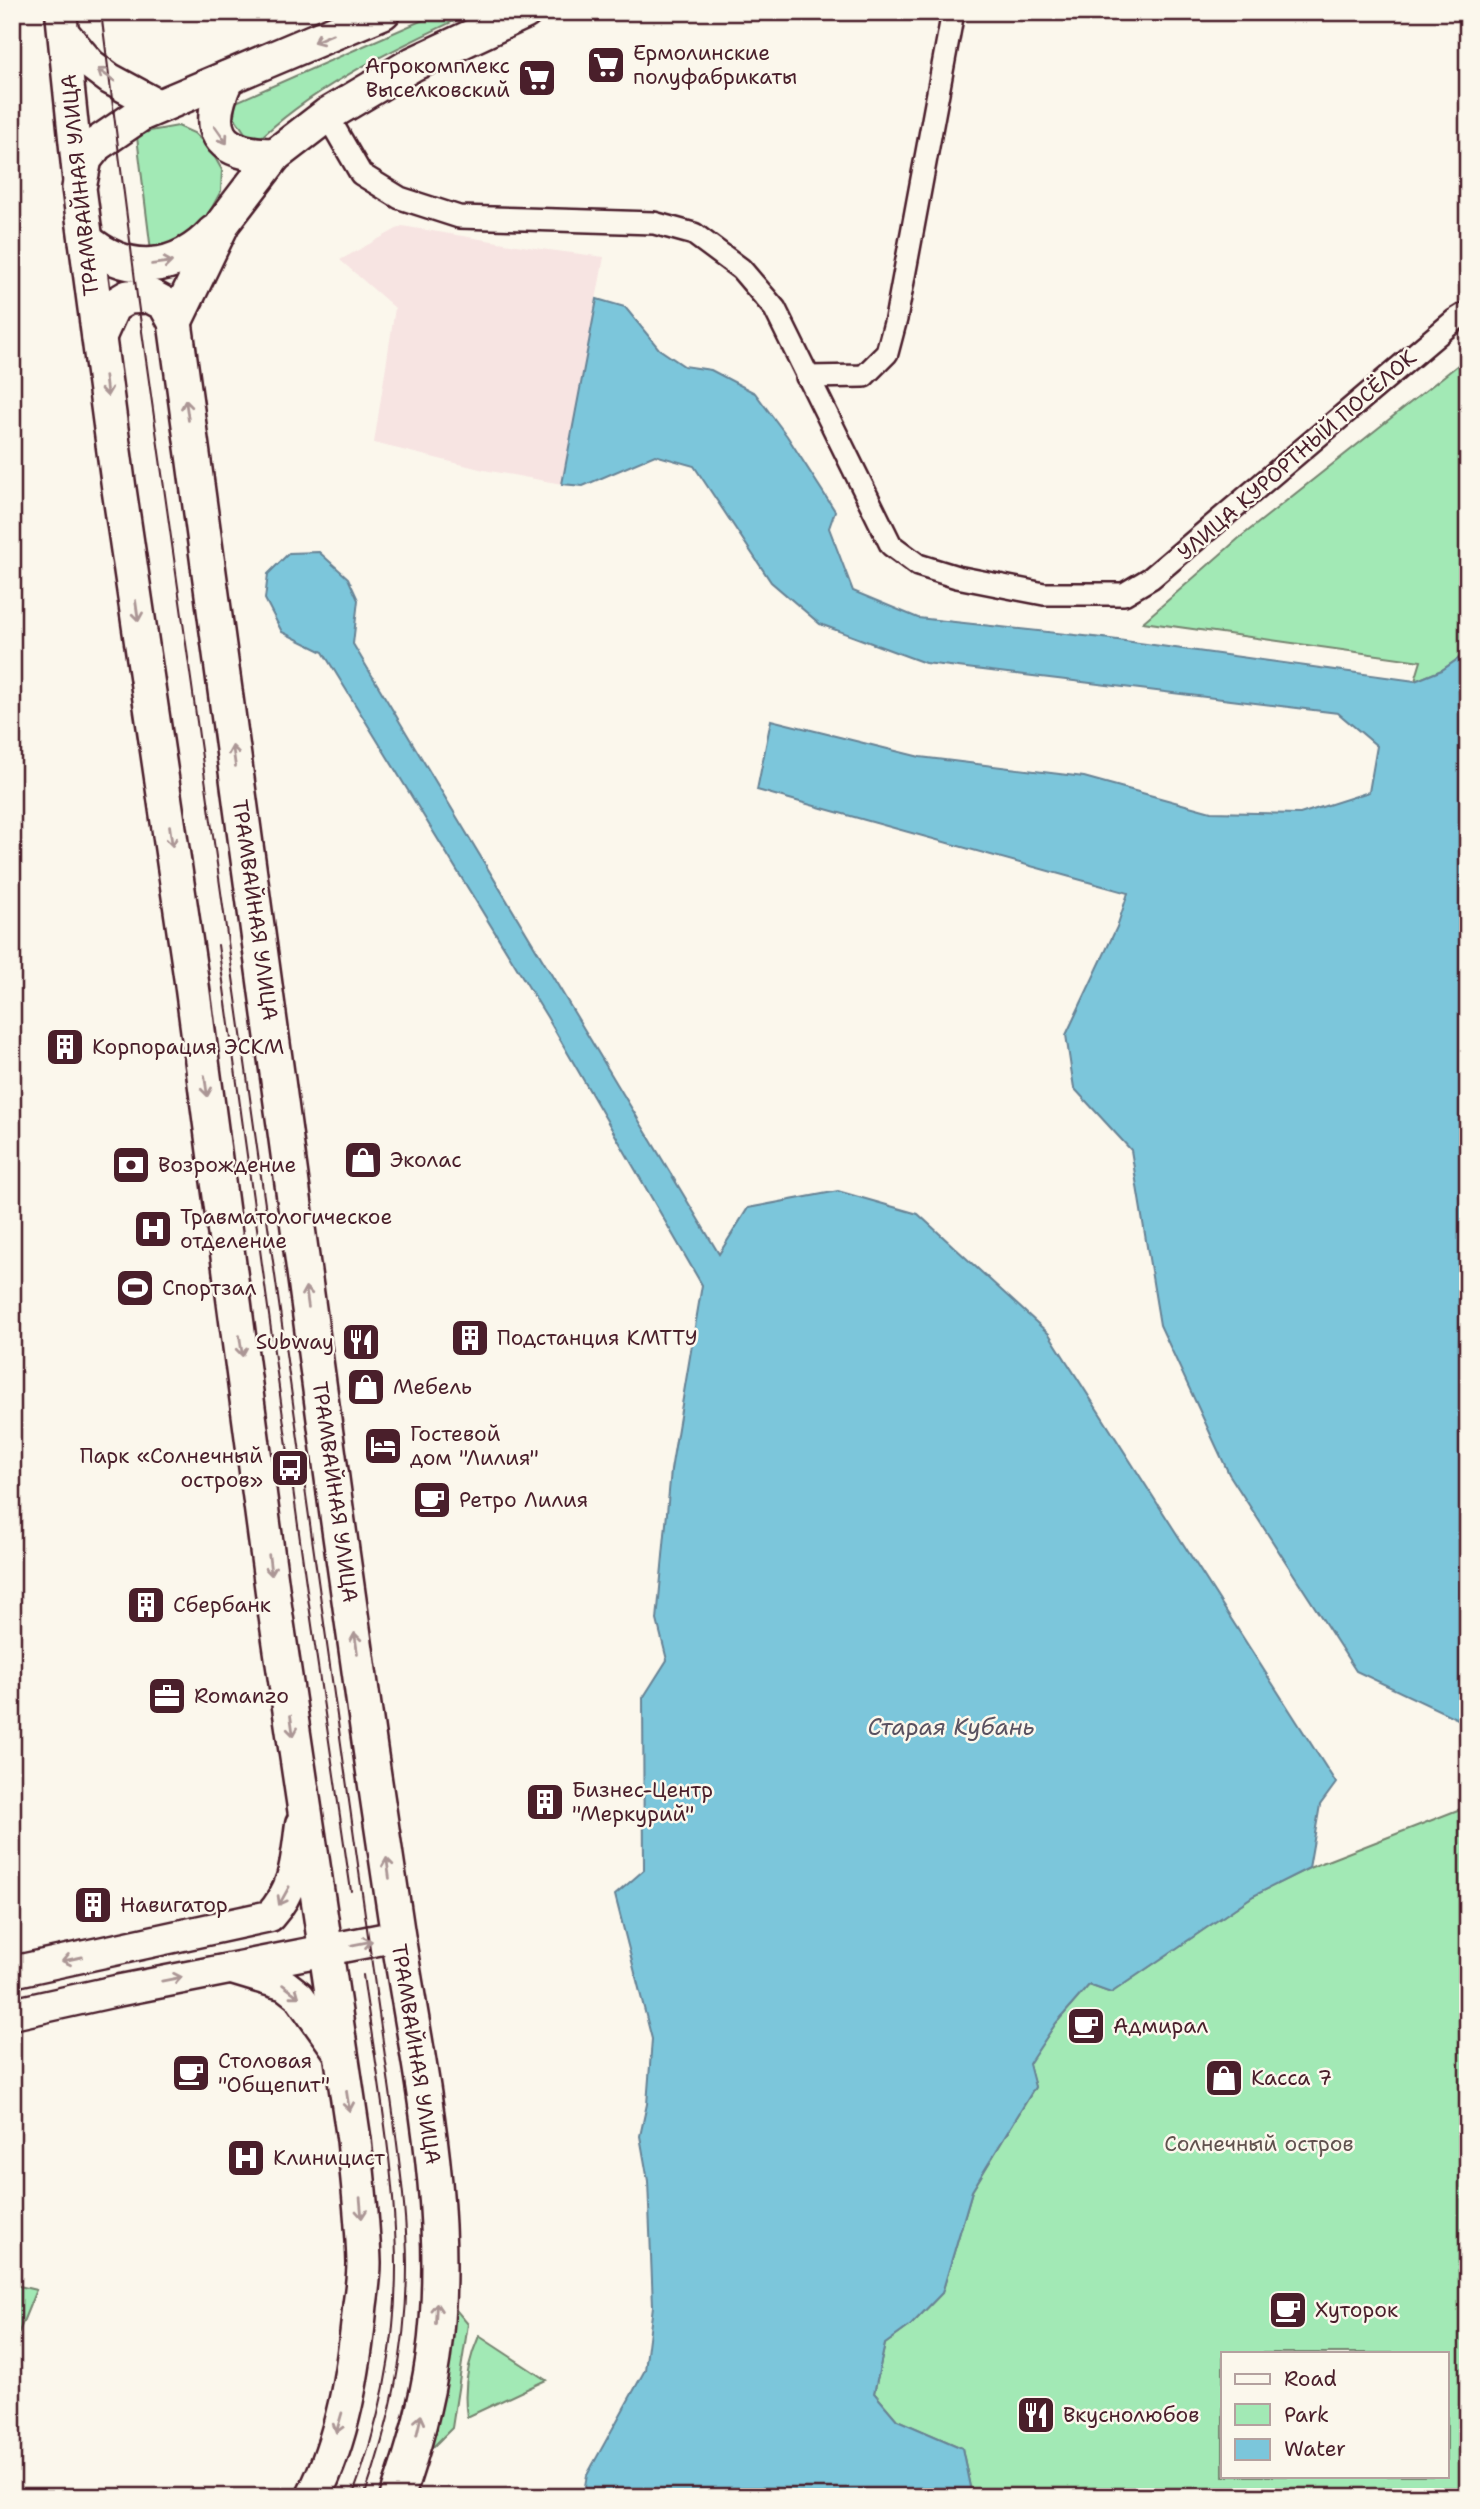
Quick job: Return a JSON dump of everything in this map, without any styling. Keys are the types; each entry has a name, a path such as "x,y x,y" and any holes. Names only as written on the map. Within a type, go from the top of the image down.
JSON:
{"main road":[{"path":"79,188 85,159 97,144 116,129 158,105 383,12"},
{"path":"86,240 96,249 124,261 158,265 179,260 201,247 223,223 275,155 327,115 413,64 525,12"},
{"name":"ТРАМВАЙНАЯ УЛИЦА","path":"63,23 90,64 110,79 158,105"},
{"name":"ТРАМВАЙНАЯ УЛИЦА","path":"63,23 79,188 119,489 187,951 274,1603 362,2212 364,2266 355,2357 341,2418 322,2479 313,2497"},
{"path":"227,78 217,100 214,115 214,125 220,137 231,147 249,154 275,155"},
{"path":"175,321 223,223"},
{"name":"ТРАМВАЙНАЯ УЛИЦА","path":"99,337 113,306 128,297 150,296 165,304 175,321 330,1467 431,2144 437,2205 438,2269 433,2357 418,2430 397,2497"},
{"path":"12,1972 270,1916 288,1893 295,1873 304,1806"},
{"path":"12,2014 228,1968 398,1936"},
{"path":"228,1968 285,1985 299,1996 341,2055"}],"street":[{"path":"327,115 361,174 400,198 459,217 654,223 694,234 741,269 775,309 807,377 864,376 887,353 896,319 953,12"},
{"name":"УЛИЦА КУРОРТНЫЙ ПОСЁЛОК","path":"807,377 891,545 918,565 957,577 1044,593 1124,594 1173,561 1445,328 1468,312"}],"shaded area":[{"path":"402,226 604,257 562,484 484,470 374,443 395,308 340,260"}],"green space":[{"path":"441,12 473,12 385,54 329,86 277,123 253,145 227,106"},
{"path":"178,126 194,133 209,147 222,170 221,191 203,224 188,241 151,251 137,137 150,131"},
{"path":"1468,357 1468,652 1442,670 1415,681 1421,661 1143,622 1238,539"},
{"name":"Солнечный остров","path":"1468,1806 1468,2497 972,2497 962,2448 897,2420 874,2393 885,2344 911,2325 942,2293 972,2191 1035,2087 1028,2064 1056,2023 1089,1985 1111,1993 1253,1896 1309,1868"},
{"path":"12,2286 36,2290 12,2349"},
{"path":"452,2302 468,2324 452,2428 425,2455"},
{"path":"479,2336 546,2380 467,2417 467,2376"}],"water":[{"path":"597,299 625,307 659,349 684,366 711,370 755,393 787,436 835,511 829,528 853,591 918,618 1103,638 1415,681 1442,670 1468,652 1468,1724 1356,1671 1229,1474 1160,1325 1131,1150 1074,1088 1066,1035 1117,927 1128,893 757,790 771,720 920,757 1084,777 1211,812 1300,814 1369,792 1377,746 1338,713 925,663 820,624 771,582 694,466 655,455 583,486 562,484"},
{"name":"Старая Кубань","path":"319,552 348,578 358,600 353,644 719,1254 748,1208 838,1191 918,1214 1049,1334 1336,1783 1320,1805 1309,1868 1253,1896 1111,1993 1089,1985 1056,2023 1029,2064 1035,2087 972,2191 942,2293 911,2325 885,2344 874,2393 897,2420 962,2448 972,2497 583,2497 587,2475 645,2370 653,2306 648,2181 640,2136 647,2104 652,2039 615,1895 644,1870 643,1698 667,1660 657,1620 671,1470 702,1285 547,1017 323,652 282,632 265,599 268,574 289,553"}],"tram line":[{"path":"101,12 137,296 403,2192 407,2265 401,2354 382,2440 364,2497"},
{"path":"218,945 351,1891"},
{"path":"352,2497 371,2441 384,2384 393,2326 396,2267 389,2158 363,1975"}],"place":[{"name":"Ермолинские полуфабрикаты","path":"606,65"},
{"name":"Агрокомплекс Выселковский","path":"537,78"},
{"name":"Корпорация ЭСКМ","path":"65,1047"},
{"name":"Эколас","path":"363,1160"},
{"name":"Возрождение","path":"131,1165"},
{"name":"Травматологическое отделение","path":"153,1229"},
{"name":"Спортзал","path":"135,1288"},
{"name":"Подстанция КМТТУ","path":"470,1338"},
{"name":"Subway","path":"361,1342"},
{"name":"Мебель","path":"366,1387"},
{"name":"Гостевой дом \"Лилия\"","path":"383,1446"},
{"name":"Парк «Солнечный остров»","path":"290,1468"},
{"name":"Ретро Лилия","path":"432,1500"},
{"name":"Сбербанк","path":"146,1605"},
{"name":"Romanzo","path":"167,1696"},
{"name":"Бизнес-Центр \"Меркурий\"","path":"545,1802"},
{"name":"Навигатор","path":"93,1905"},
{"name":"Адмирал","path":"1086,2026"},
{"name":"Столовая \"Общепит\"","path":"191,2073"},
{"name":"Касса 7","path":"1224,2078"},
{"name":"Клиницист","path":"246,2158"},
{"name":"Хуторок","path":"1288,2310"},
{"name":"Вкуснолюбов","path":"1036,2415"}]}
